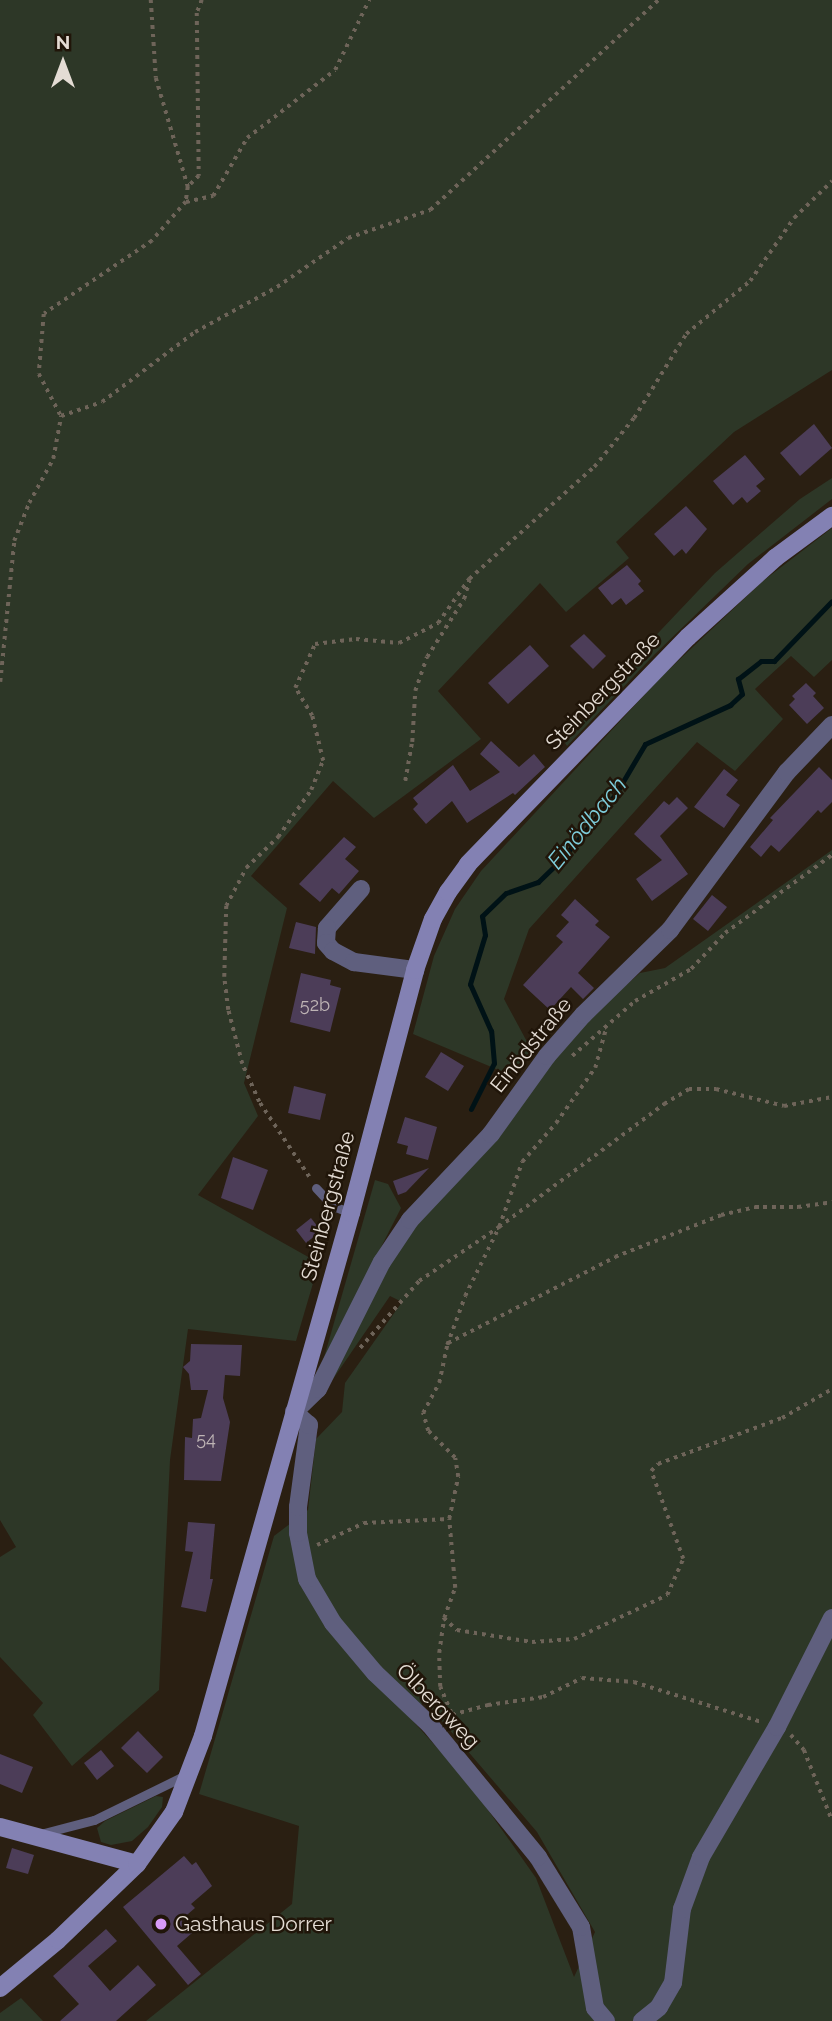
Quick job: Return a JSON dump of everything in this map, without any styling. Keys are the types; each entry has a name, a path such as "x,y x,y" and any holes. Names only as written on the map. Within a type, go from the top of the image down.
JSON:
{"main road":[{"name":"Steinbergstraße","path":"0,1988 58,1940 137,1864 174,1812 189,1774 294,1412 351,1213 415,970 433,919 468,864 688,637 775,558 832,516"},
{"path":"0,1827 137,1864"}],"street":[{"name":"Einödstraße","path":"294,1412 318,1389 382,1262 410,1220 491,1134 554,1048 670,930 787,772 832,725"},
{"path":"361,889 327,928 326,943 333,951 354,962 415,970"},
{"name":"Ölbergweg","path":"294,1412 309,1425 298,1507 307,1579 333,1623 375,1674 430,1725 538,1857 581,1927 597,2017"},
{"path":"642,2021 659,2007 673,1983 682,1909 701,1857 777,1727 832,1618"}],"lane":[{"path":"316,1188 333,1206 351,1213"},
{"path":"32,1836 94,1820 189,1774"}],"path":[{"path":"0,682 14,541 29,503 52,459 61,416 39,374 44,314 152,241 186,202 188,187 156,78 151,0"},
{"path":"188,187 199,176 197,13 202,0"},
{"path":"186,202 213,196 247,138 335,70 369,0"},
{"path":"61,416 102,402 195,332 277,287 348,238 430,210 658,0"},
{"path":"316,1188 259,1102 242,1064 228,1010 224,977 226,906 246,868 278,837 311,790 323,761 312,716 295,688 314,644 356,639 399,643 438,622 469,579 594,467 634,418 686,334 750,281 794,218 832,181"},
{"path":"405,781 412,742 415,691 427,657 464,599 469,579"},
{"path":"832,855 725,933 691,969 635,1001 606,1028 596,1068 556,1123 522,1162 499,1227 465,1296 447,1345 439,1383 423,1413 428,1431 455,1458 458,1477 449,1519 455,1588 444,1618 439,1653 440,1687 451,1713 465,1714 488,1705 543,1697 582,1678 634,1682 777,1727 793,1736 804,1750 832,1820"},
{"path":"354,1357 419,1281 499,1227 664,1104 690,1089 716,1089 783,1106 832,1097"},
{"path":"447,1345 615,1257 721,1215 755,1207 797,1207 832,1202"},
{"path":"444,1618 457,1630 532,1642 574,1639 667,1595 683,1559 652,1471 658,1464 782,1418 832,1389"},
{"path":"302,1552 364,1523 449,1519"}],"green space":[{"path":"0,0 832,0 832,370 734,432 616,542 629,558 566,612 540,583 438,691 481,739 374,818 333,781 251,876 287,908 244,1083 258,1116 198,1195 319,1263 296,1341 188,1329 170,1460 159,1690 72,1766 33,1715 43,1703 0,1657 0,1557 16,1547 0,1520"},
{"path":"832,478 832,499 748,564 655,654 567,746 565,743 642,650 715,573 800,499"},
{"path":"832,528 832,660 814,677 791,656 755,689 783,719 735,771 697,742 529,929 504,999 532,1051 508,1074 413,1034 434,956 455,909 481,871 662,676 763,581"},
{"path":"832,850 832,2021 146,2021 292,1904 299,1826 199,1794 274,1536 308,1510 316,1439 342,1412 345,1383 402,1302 390,1296 331,1382 361,1315 413,1225 585,1021 640,973 665,968","holes":["424,1700 537,1832 595,1932 574,1977 536,1878 469,1783 412,1720"]},
{"path":"375,1180 388,1184 401,1208 323,1361"},
{"path":"156,1796 163,1797 162,1807 148,1827 132,1841 111,1845 101,1842 97,1828 105,1821"},
{"path":"21,1998 43,2021 0,2021 0,2013"}],"building":[{"path":"814,424 832,448 800,476 780,453"},
{"path":"745,455 765,479 756,486 761,491 747,503 742,497 733,505 713,481"},
{"path":"686,506 707,529 686,554 682,549 674,556 654,534"},
{"path":"627,565 641,581 638,584 644,591 626,605 621,598 612,605 598,588"},
{"path":"584,634 606,656 593,669 570,646"},
{"path":"530,645 549,666 508,704 488,683"},
{"path":"806,683 816,693 813,696 824,708 807,724 789,705 795,699 792,696"},
{"path":"491,741 519,767 534,754 545,767 515,795 513,793 467,823 452,801 426,824 413,809 418,804 413,798 453,765 470,791 500,772 480,754"},
{"path":"819,767 832,780 832,802 821,813 818,810 779,852 771,845 761,857 750,847 773,820 770,818"},
{"path":"724,769 738,780 726,795 740,805 724,828 694,807"},
{"path":"677,797 688,808 660,836 688,874 652,901 636,879 662,860 634,834 664,801 669,805"},
{"path":"344,837 356,847 345,859 359,871 339,894 332,888 320,902 299,884"},
{"path":"712,895 727,907 708,931 693,919"},
{"path":"575,899 599,921 595,925 610,937 578,973 594,988 583,999 571,987 550,1010 523,985 563,942 556,936 569,922 561,915"},
{"path":"296,922 316,927 315,954 289,948"},
{"path":"301,973 331,980 330,985 341,988 330,1032 290,1022"},
{"path":"441,1052 464,1066 448,1091 425,1077"},
{"path":"294,1086 326,1094 320,1120 288,1113"},
{"path":"405,1117 437,1127 428,1160 406,1154 408,1146 397,1143"},
{"path":"233,1157 268,1170 253,1210 221,1198"},
{"path":"429,1168 406,1192 398,1195 393,1181"},
{"path":"311,1218 321,1231 306,1243 296,1230"},
{"path":"191,1344 242,1345 240,1376 225,1375 223,1398 230,1422 221,1481 184,1480 185,1437 192,1438 193,1419 201,1418 208,1390 191,1390 189,1374 183,1367 190,1361"},
{"path":"188,1522 215,1524 210,1579 213,1579 206,1612 181,1607 193,1552 185,1551"},
{"path":"138,1731 163,1757 147,1773 121,1748"},
{"path":"101,1750 114,1766 97,1780 84,1763"},
{"path":"0,1754 33,1767 22,1793 0,1784"},
{"path":"12,1848 34,1855 28,1874 6,1868"},
{"name":"Gasthaus Dorrer","path":"184,1856 192,1865 196,1862 212,1886 191,1904 195,1908 181,1920 192,1933 177,1946 201,1974 188,1985 123,1907"},
{"path":"106,1929 117,1941 88,1966 110,1991 138,1965 156,1985 116,2021 60,2021 79,2004 53,1976"}],"waterway":[{"name":"Einödbach","path":"471,1109 494,1063 491,1031 470,984 485,935 482,916 506,893 538,882 561,860 615,795 645,744 730,705 742,694 738,679 761,661 774,661 832,601"}],"place":[{"name":"Gasthaus Dorrer","path":"161,1924"}]}
